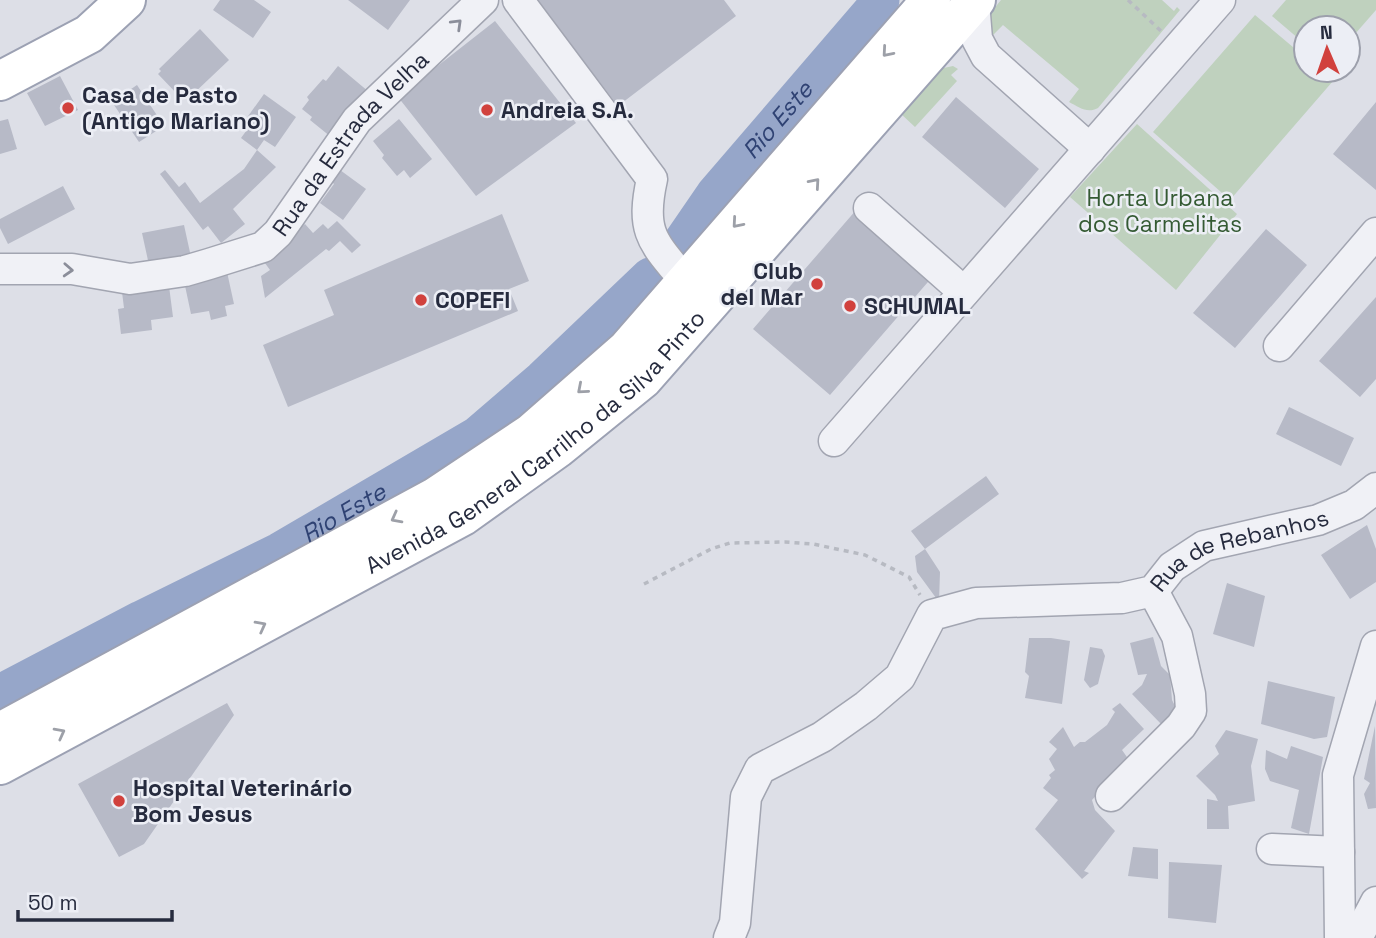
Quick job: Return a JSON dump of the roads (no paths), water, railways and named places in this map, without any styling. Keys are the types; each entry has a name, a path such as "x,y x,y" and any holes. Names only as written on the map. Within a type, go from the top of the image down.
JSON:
{"main road":[{"path":"0,81 89,34 126,0"},
{"name":"Avenida General Carrilho da Silva Pinto","path":"0,732 435,497 531,433 627,349 932,0"},
{"name":"Avenida General Carrilho da Silva Pinto","path":"0,765 463,516 558,449 643,379 975,1"}],"street":[{"name":"Rua da Estrada Velha","path":"0,269 72,269 130,279 185,271 263,247 278,233 357,120 483,0"},
{"path":"518,0 652,179 646,204 648,229 655,246 686,282"},
{"path":"834,441 1220,0"},
{"path":"975,1 977,38 986,56 1090,149"},
{"path":"928,53 986,56"},
{"path":"869,208 964,292"},
{"path":"1279,346 1376,233"},
{"name":"Rua de Rebanhos","path":"729,938 735,923 746,797 760,769 822,737 866,706 900,677 932,615 976,603 1122,598 1153,591 1172,567 1204,546 1318,520 1354,505 1376,488"},
{"path":"1111,796 1181,726 1191,711 1190,694 1177,636 1153,591"},
{"path":"1340,938 1338,775 1376,646"},
{"path":"1272,849 1339,852"},
{"path":"1357,938 1376,902"}],"waterway":[{"name":"Rio Este","path":"680,244 715,193 881,0"},
{"name":"Rio Este","path":"0,693 279,551 477,435 542,379 650,276"}],"place":[{"name":"Casa de Pasto (Antigo Mariano)","path":"68,108"},
{"name":"Andreia S.A.","path":"487,110"},
{"name":"Club del Mar","path":"817,284"},
{"name":"COPEFI","path":"421,300"},
{"name":"SCHUMAL","path":"850,306"},
{"name":"Hospital Veterinário Bom Jesus","path":"119,801"}],"park label":[{"name":"Horta Urbana dos Carmelitas","path":"1160,211"}]}
